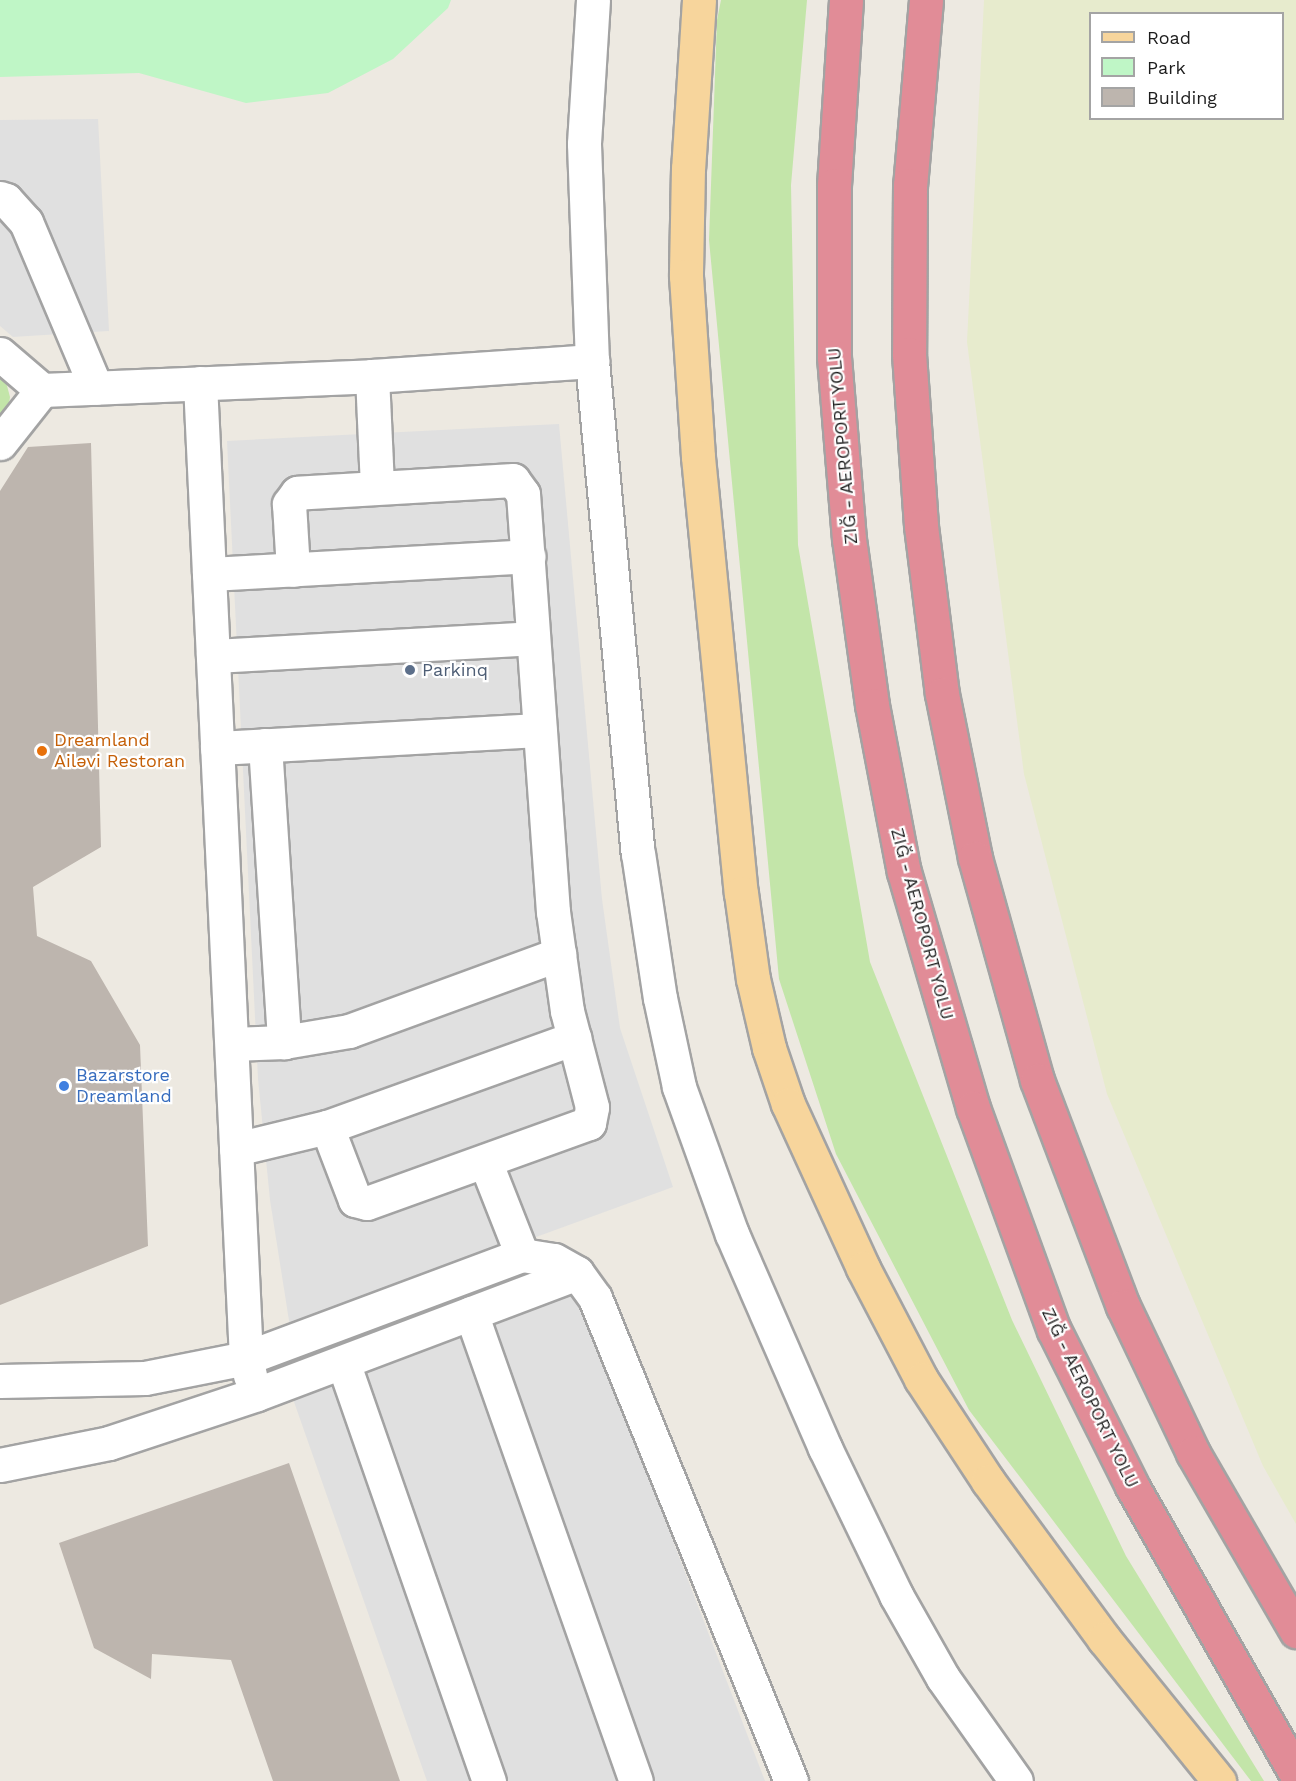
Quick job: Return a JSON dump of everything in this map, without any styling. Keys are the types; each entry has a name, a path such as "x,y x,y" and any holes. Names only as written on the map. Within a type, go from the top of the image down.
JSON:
{"highway":[{"path":"846,0 834,185 834,357 849,539 872,705 904,872 973,1108 1054,1330 1132,1486 1296,1773"},
{"path":"926,0 910,185 909,354 921,526 942,694 975,858 1037,1080 1124,1306 1193,1453 1296,1631"}],"main road":[{"path":"699,0 688,168 686,276 698,457 741,893 753,979 769,1048 788,1104 858,1257 921,1378 988,1481 1104,1639 1219,1781"}],"street":[{"path":"593,0 584,144 592,361 638,853 660,998 679,1087 732,1234 825,1448 896,1595 943,1678 1016,1781"},
{"path":"0,198 6,200 26,222 96,388"},
{"path":"0,354 42,390 372,376 592,361"},
{"path":"372,376 377,487"},
{"path":"200,383 248,1367"},
{"path":"0,443 42,390"},
{"path":"293,570 289,504 297,493 513,480 523,494 553,912 574,1038 592,1107 589,1123 367,1203 355,1200 327,1128"},
{"path":"209,574 528,556"},
{"path":"213,656 532,638"},
{"path":"217,748 539,730"},
{"path":"265,745 284,1042"},
{"path":"232,1044 284,1042 349,1031 559,954"},
{"path":"237,1149 327,1128 574,1038"},
{"path":"485,1161 522,1256"},
{"path":"0,1381 145,1378 248,1367 522,1256 554,1260 577,1273 596,1298 791,1781"},
{"path":"0,1464 109,1443 257,1394 577,1273"},
{"path":"471,1313 636,1781"},
{"path":"343,1362 489,1781"}],"green space":[{"path":"0,0 451,0 448,8 393,59 328,93 246,103 139,73 0,77"},
{"path":"721,0 807,0 791,185 798,545 870,962 1012,1320 1126,1556 1264,1781 1251,1781 969,1410 836,1154 779,979 709,240 717,20"},
{"path":"984,0 1296,0 1296,1524 1263,1466 1107,1094 1024,774 967,342"},
{"path":"0,373 6,382 10,397 8,411 0,422"}],"shaded area":[{"path":"98,119 109,331 13,337 0,326 0,120"},
{"name":"Parkinq","path":"559,424 602,899 620,1028 673,1187 290,1327 270,1200 258,1079 227,441"},
{"path":"578,1293 765,1781 427,1781 292,1396"}],"building":[{"path":"91,443 101,847 33,887 37,936 91,961 140,1045 148,1246 0,1305 0,491 28,447"},
{"path":"289,1463 400,1781 273,1781 231,1660 152,1654 151,1679 94,1648 59,1543"}],"place":[{"name":"Parkinq","path":"410,670"},
{"name":"Dreamland Ailəvi Restoran","path":"42,751"},
{"name":"Bazarstore Dreamland","path":"64,1086"}]}
